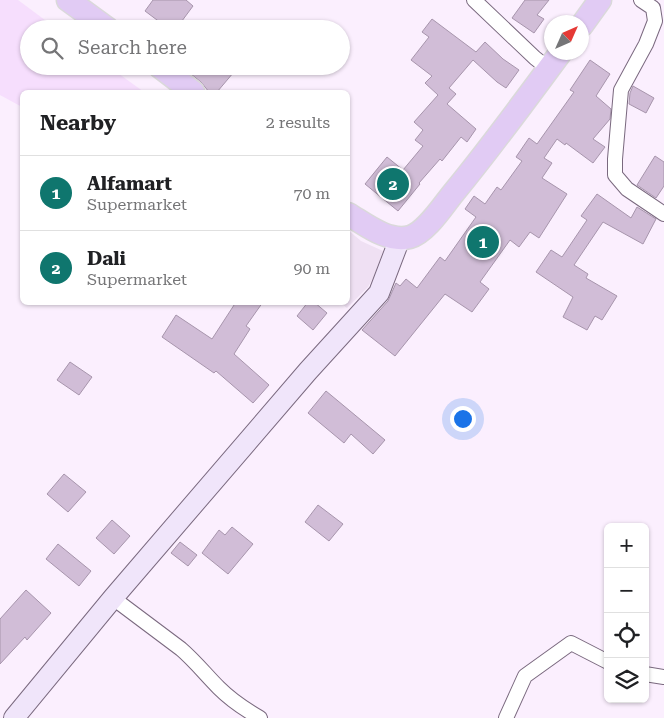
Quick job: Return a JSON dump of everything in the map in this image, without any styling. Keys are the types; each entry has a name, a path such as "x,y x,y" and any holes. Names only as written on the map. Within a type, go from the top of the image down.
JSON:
{"main road":[{"path":"68,0 96,20"},
{"path":"589,15 600,0"},
{"path":"350,215 373,230 400,238 410,237 419,232 431,221 485,154 555,61"},
{"path":"171,75 190,90"},
{"path":"14,718 113,598 308,371 379,293 400,238"}],"street":[{"path":"474,0 535,58 555,61"},
{"path":"641,0 653,8 655,21 646,44 621,90 615,174 627,189 664,214"},
{"path":"113,598 191,657 220,689 248,712 260,718"},
{"path":"506,718 525,676 571,643 604,660"},
{"path":"649,674 664,676"}],"shaded area":[{"path":"0,0 18,0 45,20 20,20 20,75 120,75 141,90 20,90 20,106 0,95"},
{"path":"350,232 361,241 383,251 368,287 350,305"}],"building":[{"path":"153,0 186,0 193,6 183,20 157,20 145,11"},
{"path":"525,0 549,0 537,15 544,19 534,33 512,18"},
{"path":"432,19 476,52 485,42 503,59 519,70 506,88 473,60 449,88 456,94 447,104 476,129 467,142 461,137 442,161 440,159 398,211 365,184 387,157 403,170 423,146 415,140 423,130 414,122 438,95 425,83 432,76 411,60 429,37 422,32"},
{"path":"590,60 610,74 596,96 611,109 610,119 593,139 605,147 593,163 566,143 565,145 557,139 544,158 552,163 542,178 567,194 539,238 530,232 519,247 510,240 480,282 489,289 472,312 445,294 395,356 362,330 388,301 396,283 400,286 406,279 417,288 440,257 445,261 476,217 465,209 474,196 485,204 497,187 501,190 522,161 516,157 529,138 537,144 574,92 570,90"},
{"path":"192,75 231,75 219,90 207,90"},
{"path":"633,86 654,98 646,113 629,104"},
{"path":"655,156 664,162 664,186 656,198 637,185"},
{"path":"597,194 631,218 637,207 656,219 643,244 603,222 574,265 588,274 586,278 617,296 602,320 595,316 587,330 563,317 573,297 536,272 551,250 562,257 587,220 581,216"},
{"path":"234,305 261,305 246,326 250,329 234,354 269,385 253,403 216,371 214,373 162,337 176,315 212,339"},
{"path":"306,305 318,305 327,313 313,330 297,316"},
{"path":"70,362 92,377 79,395 57,380"},
{"path":"326,391 385,440 373,454 351,434 344,443 308,413"},
{"path":"64,474 86,492 68,512 47,494"},
{"path":"318,505 343,524 329,541 305,522"},
{"path":"112,520 130,536 114,554 96,538"},
{"path":"232,527 253,544 228,574 202,553 219,530 225,535"},
{"path":"180,542 197,555 188,566 171,553"},
{"path":"58,544 91,571 79,586 46,559"},
{"path":"26,590 51,613 27,640 25,637 0,664 0,619"}],"place":[{"name":"Dali","path":"393,184"},
{"name":"Alfamart","path":"483,242"}]}
